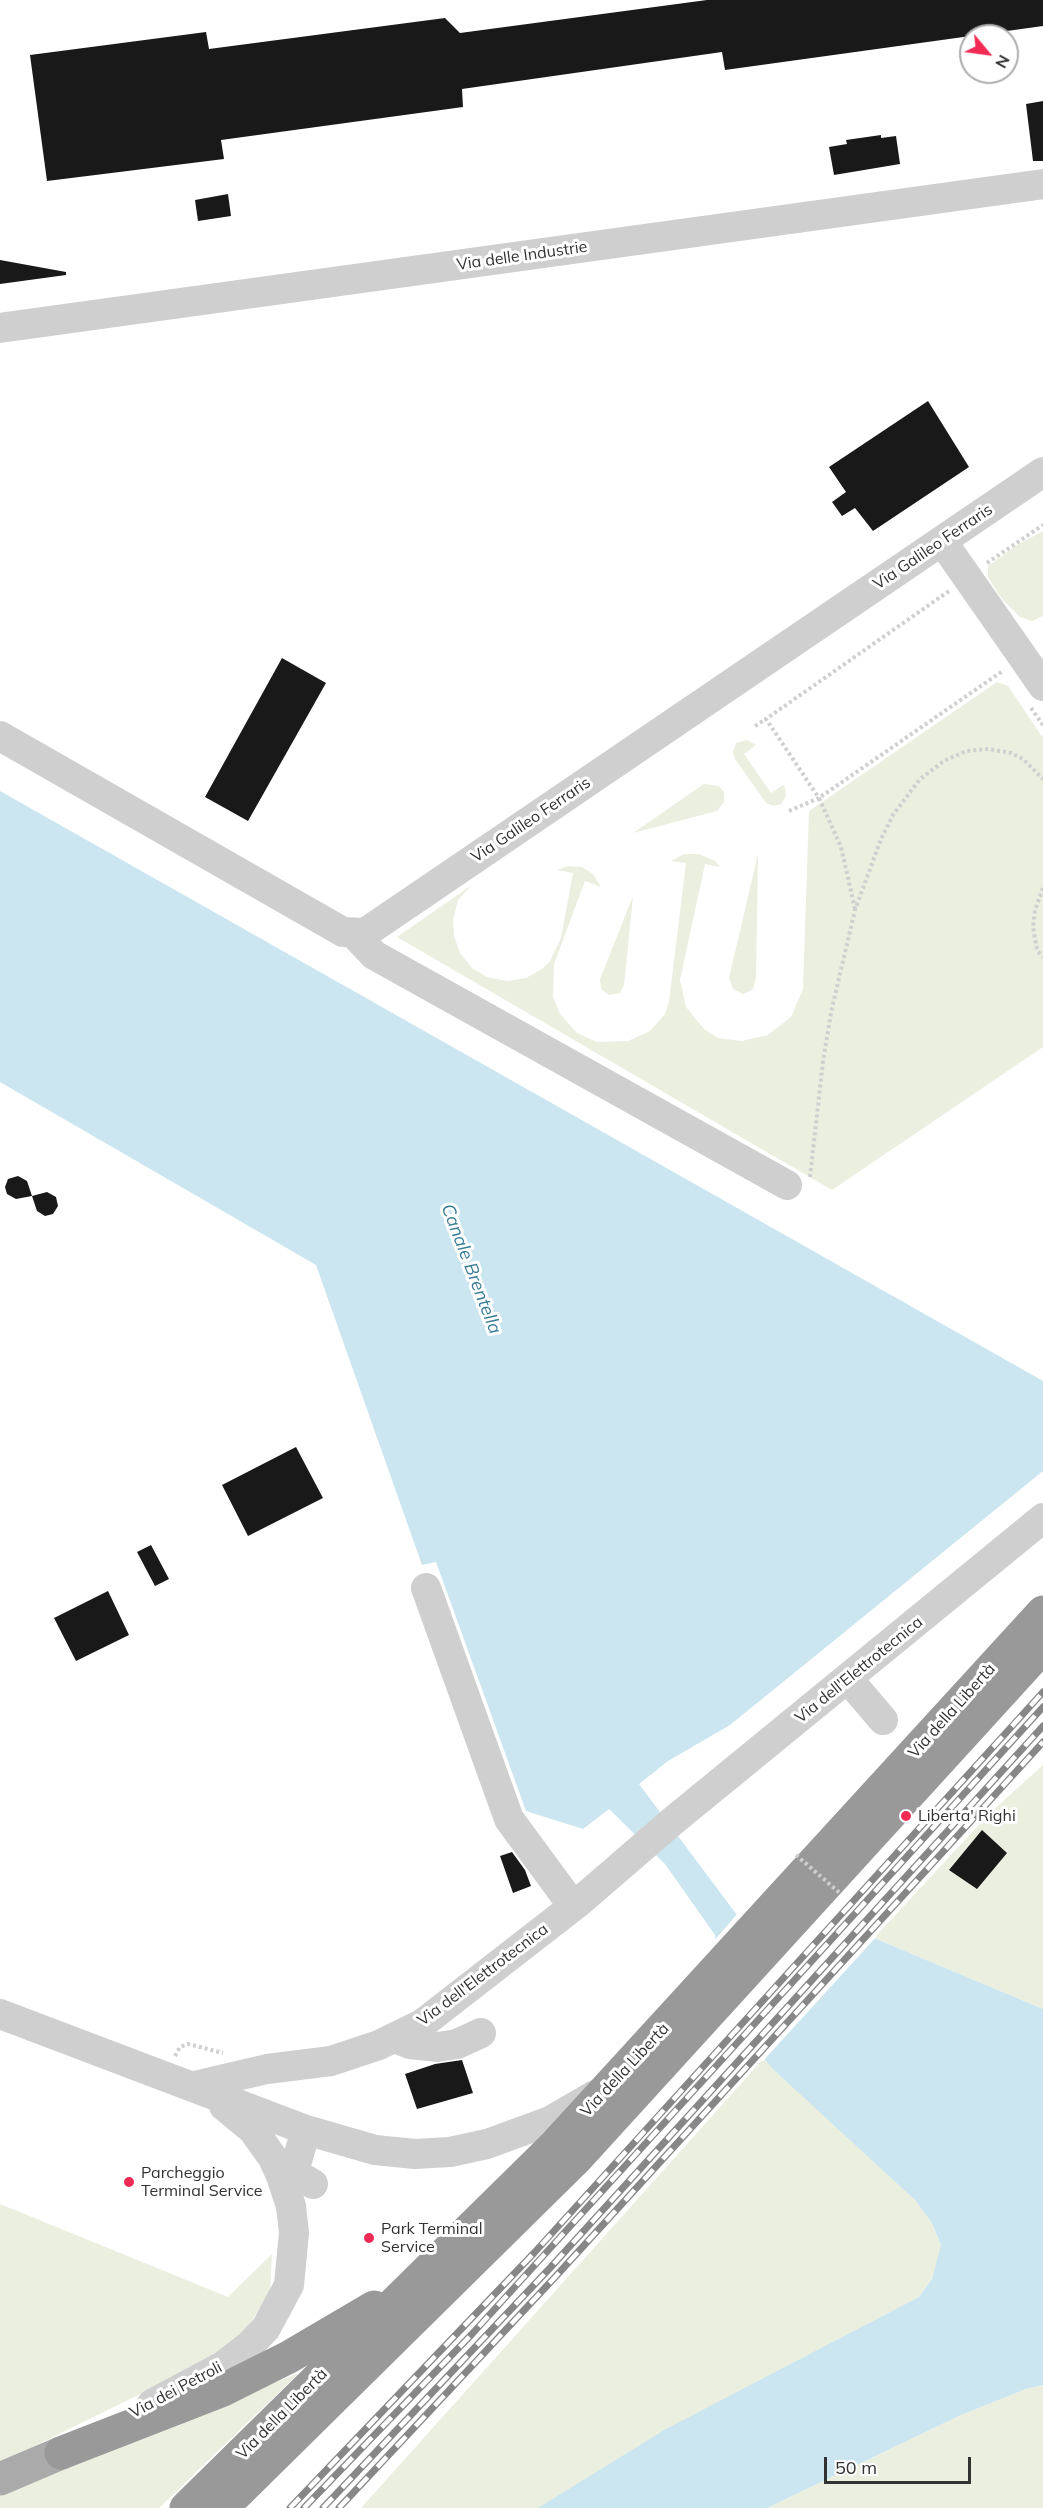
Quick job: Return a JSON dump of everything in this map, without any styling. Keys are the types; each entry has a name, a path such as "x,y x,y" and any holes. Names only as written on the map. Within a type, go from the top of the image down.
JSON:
{"highway":[{"name":"Via della Libertà","path":"222,2508 578,2157 665,2045 828,1863 1043,1612"},
{"name":"Via della Libertà","path":"828,1863 1043,1647"},
{"name":"Via della Libertà","path":"186,2508 555,2145 625,2070 665,2045"},
{"path":"255,2508 488,2270 579,2168 665,2045"},
{"path":"61,2453 223,2390 289,2357 419,2280"}],"main road":[{"path":"0,2479 61,2453"}],"street":[{"name":"Via delle Industrie","path":"0,328 1043,184"},
{"name":"Via Galileo Ferraris","path":"355,935 365,933 1043,472"},
{"path":"942,541 1037,696"},
{"path":"0,736 333,926 355,935 374,955 799,1181"},
{"name":"Via dell'Elettrotecnica","path":"201,2089 267,2069 331,2061 395,2038 422,2024 573,1906 674,1820 1043,1518"},
{"path":"426,1588 509,1819 573,1906"},
{"path":"848,1679 883,1720"},
{"path":"0,2014 201,2089 299,2157 375,2150 415,2154 450,2152 487,2144 550,2121 591,2098 625,2070"},
{"path":"395,2038 411,2044 438,2047 457,2044 481,2033"},
{"path":"201,2089 253,2130 265,2145 269,2136 299,2157"},
{"name":"Via dei Petroli","path":"61,2453 96,2431 223,2366 249,2346 266,2328 289,2285 294,2233 291,2206 299,2157"}],"path":[{"path":"755,726 967,579 1014,541 1043,525"},
{"path":"789,811 819,798 1005,670 1011,679"},
{"path":"1037,696 1043,725"},
{"path":"766,719 819,798 841,847 855,910"},
{"path":"799,1181 832,1008 855,910 881,839 893,815 908,792 933,767 966,751 1000,750 1023,759 1043,779"},
{"path":"1043,888 1035,910 1033,927 1037,950 1043,957"},
{"path":"796,1855 828,1863"},
{"path":"789,1857 828,1863"}],"shaded area":[{"path":"1043,531 1043,616 1032,621 1020,617 1001,598 988,577 988,566 1017,545"},
{"path":"997,682 1008,686 1043,738 1043,1047 832,1190 397,937 472,885 458,900 453,920 454,936 460,953 472,968 487,977 508,981 526,978 542,969 550,961 561,938 573,873 557,870 568,866 582,867 593,874 601,887 585,881 554,964 553,997 560,1014 577,1033 597,1042 628,1041 650,1031 665,1014 669,1002 686,863 671,861 684,854 699,854 715,861 720,867 705,864 680,980 686,1007 704,1029 718,1038 742,1041 768,1035 791,1017 803,989 809,811"},
{"path":"747,740 756,745 744,754 771,793 783,785 785,788 786,796 781,804 774,806 766,803 735,759 733,752 736,743"},
{"path":"704,784 719,786 724,792 724,802 717,811 633,833"},
{"path":"758,854 756,978 753,989 743,994 733,989 729,978"},
{"path":"633,896 624,985 620,993 609,995 601,989 600,979"},
{"path":"1043,1765 1043,2009 874,1938 988,1815"},
{"path":"764,2058 915,2200 932,2223 941,2245 938,2263 932,2279 919,2297 710,2407 539,2508 361,2508"},
{"path":"0,2204 228,2297 272,2254 270,2292 240,2339 183,2373 0,2463"},
{"path":"299,2373 159,2508 0,2508 0,2490"},
{"path":"1043,2385 1043,2508 767,2508 961,2415 1026,2389"}],"water":[{"name":"Canale Brentella","path":"0,791 1043,1381 1043,1471 730,1725 668,1761 639,1784 743,1923 874,1938 1043,2009 1043,2385 1026,2389 961,2415 767,2508 538,2508 666,2429 919,2297 932,2279 941,2245 932,2223 915,2200 775,2071 723,2013 715,1935 665,1864 609,1809 583,1829 526,1811 436,1562 422,1565 316,1265 0,1082"}],"pier":[{"path":"738,1913 744,1921 809,1914 829,1916 877,1936 763,2061 720,2014 713,1942"}],"building":[{"path":"707,0 1043,0 1043,26 1019,29 1019,24 959,24 959,38 725,70 722,52 462,89 463,107 221,140 224,159 47,181 30,55 206,32 209,49 445,18 460,33"},
{"path":"1043,101 1043,161 1033,161 1026,104"},
{"path":"881,135 881,138 896,136 900,164 834,175 829,147 847,144 846,140"},
{"path":"228,194 231,216 198,221 195,200"},
{"path":"0,260 66,272 66,275 0,284"},
{"path":"928,401 969,467 873,531 855,508 842,516 832,502 846,492 829,467"},
{"path":"282,658 326,683 248,821 205,797"},
{"path":"18,1176 27,1181 32,1196 16,1199 7,1194 5,1187 8,1179"},
{"path":"47,1192 56,1197 58,1206 53,1214 45,1216 37,1211 32,1196"},
{"path":"296,1447 323,1498 248,1536 222,1485"},
{"path":"151,1545 169,1579 155,1586 137,1552"},
{"path":"108,1591 129,1635 76,1661 54,1618"},
{"path":"982,1830 1007,1853 977,1889 949,1870"},
{"path":"512,1852 525,1870 531,1886 513,1893 500,1856"},
{"path":"462,2060 473,2093 417,2109 405,2074 435,2064"}],"railway":[{"path":"290,2508 534,2253 1043,1692"},
{"path":"304,2508 472,2334 1043,1707"},
{"path":"323,2508 550,2268 1043,1726"},
{"path":"339,2508 557,2275 1043,1742"}],"place":[{"name":"Liberta' Righi","path":"906,1816"},
{"name":"Parcheggio Terminal Service","path":"129,2182"},
{"name":"Park Terminal Service","path":"369,2238"}]}
